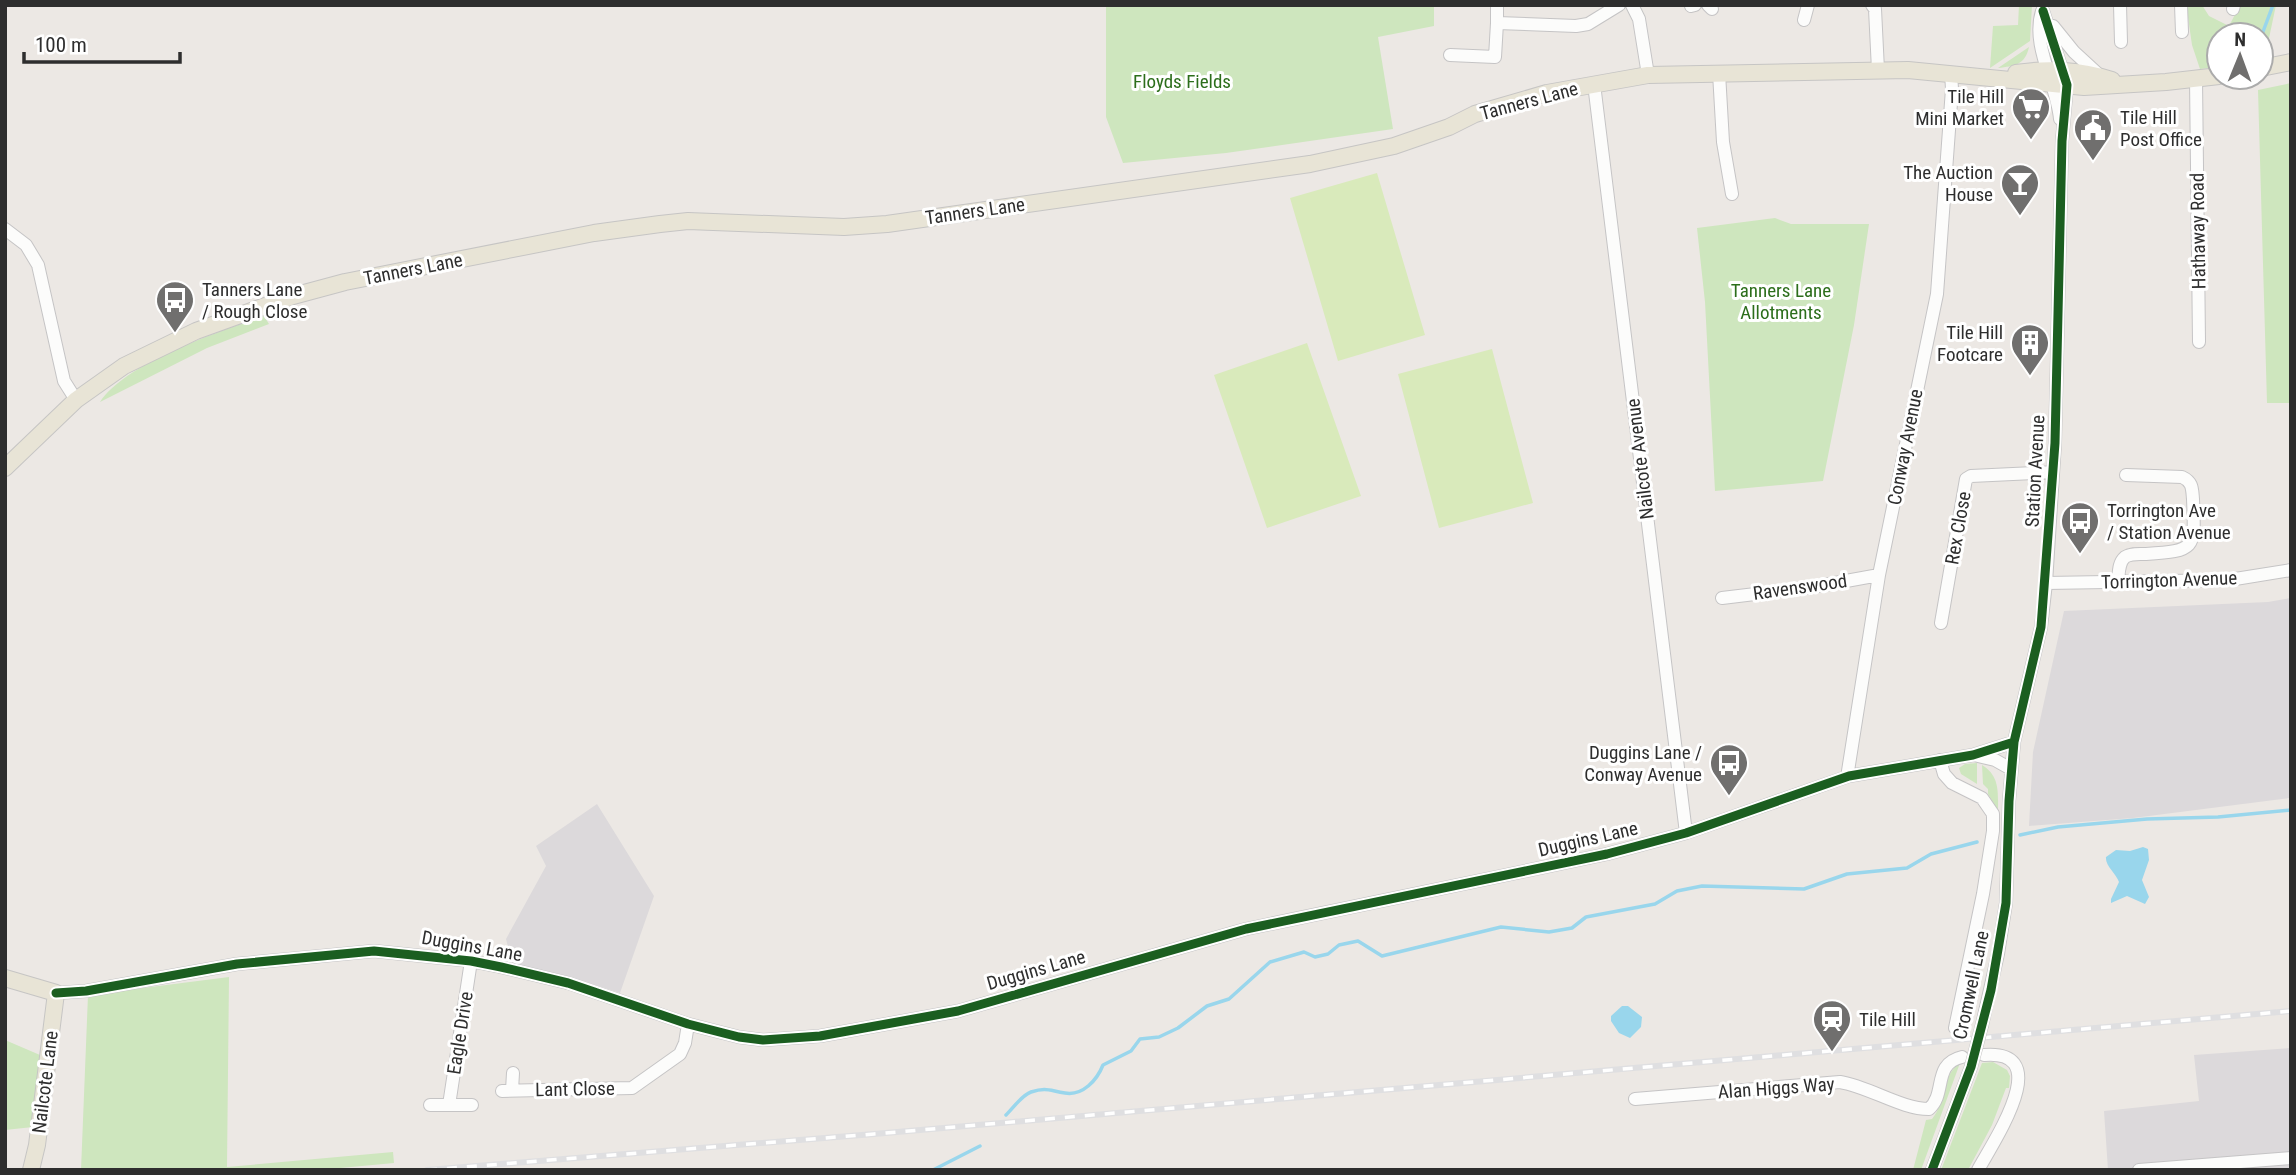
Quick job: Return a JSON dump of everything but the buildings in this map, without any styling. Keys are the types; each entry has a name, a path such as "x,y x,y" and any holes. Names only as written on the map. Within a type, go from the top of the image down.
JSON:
{"main road":[{"name":"Tanners Lane","path":"5,468 76,400 124,366 185,336 285,298 345,282 594,233 688,221 844,227 887,224 1310,164 1394,146 1511,103 1547,93 1648,75 1878,70 1951,73 2003,81 2058,78"},
{"path":"2058,78 2099,75 2120,83"},
{"path":"2058,78 2084,87 2205,78"},
{"path":"5,978 56,993"},
{"name":"Nailcote Lane","path":"31,1170 37,1145 56,993"}],"street":[{"path":"1450,55 1495,57 1497,5"},
{"path":"1497,23 1576,26 1588,24 1619,5"},
{"path":"1632,5 1639,19 1648,75"},
{"path":"1804,20 1808,5"},
{"path":"2120,5 2120,42"},
{"path":"2181,5 2182,32"},
{"path":"1876,6 1878,70"},
{"path":"2043,8 2063,40 2099,75"},
{"name":"Station Avenue","path":"2009,800 2014,742 2041,627 2058,380 2062,141 2057,98 2058,78 2040,37 2039,23 2043,8"},
{"path":"1719,73 1723,142 1732,194"},
{"name":"Conway Avenue","path":"1849,776 1879,575 1937,295 1951,73"},
{"name":"Hathaway Road","path":"2196,79 2199,342"},
{"name":"Nailcote Avenue","path":"1594,84 1686,833"},
{"path":"5,229 26,245 38,265 64,381 76,400"},
{"name":"Rex Close","path":"1941,623 1966,479 1971,475 2053,472"},
{"path":"2118,582 2123,558 2131,554 2181,551 2191,544 2194,532 2192,487 2187,479 2126,475"},
{"name":"Torrington Avenue","path":"2046,583 2229,580 2291,570"},
{"name":"Ravenswood","path":"1721,598 1813,587 1879,575"},
{"name":"Duggins Lane","path":"56,993 86,991 271,960 374,950 471,961 568,983 726,1035 763,1040 820,1036 958,1011 1246,929 1607,854 1686,833 1849,776 1973,755 2014,742"},
{"name":"Duggins Lane","path":"1973,755 1995,760 2011,769"},
{"path":"1940,760 1944,774 1952,783 1982,798 1993,814 1993,831 1983,894 1955,1028"},
{"name":"Cromwell Lane","path":"1932,1170 1966,1062 1982,1026 1991,990 2006,903 2009,800"},
{"name":"Eagle Drive","path":"449,1105 471,961"},
{"name":"Lant Close","path":"513,1073 507,1091 632,1088 680,1054 688,1024"},
{"path":"1978,1170 2002,1125 2020,1077 2018,1066 2010,1059 2001,1055 1984,1055"},
{"name":"Alan Higgs Way","path":"1635,1099 1840,1082 1866,1088 1913,1107 1929,1109 1935,1104 1944,1069 1952,1059 1966,1062"},
{"name":"Eagle Drive","path":"430,1104 472,1105"},
{"path":"2139,1170 2291,1158"}],"shaded area":[{"path":"2291,598 2291,811 2289,798 2133,818 2029,826 2033,752 2064,611 2268,602"},
{"path":"597,804 654,896 620,993 564,975 507,962 509,951 506,939 546,866 536,846"},
{"path":"2291,1048 2291,1170 2108,1170 2104,1111 2199,1101 2194,1055"}],"green space":[{"name":"Floyds Fields","path":"1106,5 1434,5 1434,26 1378,37 1393,129 1226,153 1123,163 1106,117"},
{"path":"2019,5 2032,5 2030,41 1990,68 1993,26 2018,25"},
{"path":"2189,5 2202,5 2209,16 2219,21 2205,21 2205,68 2200,69 2192,45 2187,10"},
{"path":"2240,5 2276,5 2273,21 2232,21"},
{"path":"2029,47 2025,58 2018,64 1998,68"},
{"path":"2291,83 2291,403 2267,403 2258,91 2275,91 2275,86"},
{"path":"1377,173 1425,335 1338,361 1290,198"},
{"name":"Tanners Lane Allotments","path":"1775,218 1791,224 1869,224 1854,325 1823,481 1715,491 1705,302 1697,228"},
{"path":"264,316 269,324 207,348 100,402 113,387 152,361"},
{"path":"1307,343 1361,496 1267,528 1214,375"},
{"path":"1492,349 1533,503 1439,528 1398,374"},
{"path":"1977,763 1977,784 1961,774 1959,768 1965,764"},
{"path":"1982,765 1995,779 1998,811 1983,784"},
{"path":"229,977 227,1167 393,1152 394,1163 319,1170 81,1170 88,995"},
{"path":"5,1040 40,1055 33,1127 5,1130"},
{"path":"1993,1062 2007,1070 2010,1076 2009,1088 2006,1088 1992,1125 1968,1170 1941,1170 1982,1063"},
{"path":"1960,1063 1921,1170 1913,1170 1926,1120 1932,1119 1937,1112 1949,1075"}],"water":[{"path":"2143,847 2148,849 2149,860 2142,880 2149,897 2145,904 2127,896 2111,903 2119,882 2106,857 2116,850 2130,851"},
{"path":"1622,1006 1628,1006 1642,1017 1641,1027 1630,1038 1619,1033 1611,1021 1611,1016"}],"waterway":[{"path":"2267,21 2273,5"},
{"path":"2020,835 2058,827 2291,810"},
{"path":"1006,1115 1031,1092 1078,1092 1093,1081 1103,1065 1131,1051 1140,1039 1159,1037 1178,1028 1207,1006 1229,999 1270,962 1304,952 1315,957 1328,954 1339,945 1358,941 1382,956 1501,927 1549,932 1572,928 1586,917 1655,904 1677,891 1702,886 1804,889 1847,874 1907,868 1931,854 1977,842"},
{"path":"933,1170 980,1146"}],"railway":[{"path":"427,1170 874,1134 2291,1011"}],"cycle path":[{"path":"1932,1170 1971,1067 1991,990 2006,903 2014,742 2041,627 2055,443 2062,141 2067,85 2043,11"},
{"path":"56,993 86,991 237,964 374,951 471,961 501,967 568,983 688,1024 739,1037 763,1040 820,1036 958,1011 1246,929 1607,854 1686,833 1849,776 1973,755 2014,742"}],"place":[{"name":"Tile Hill Mini Market","path":"2031,141"},
{"name":"Tile Hill Post Office","path":"2093,162"},
{"name":"The Auction House","path":"2020,217"},
{"name":"Tanners Lane / Rough Close","path":"175,334"},
{"name":"Tile Hill Footcare","path":"2030,377"},
{"name":"Torrington Ave / Station Avenue","path":"2080,555"},
{"name":"Duggins Lane / Conway Avenue","path":"1729,797"},
{"name":"Tile Hill","path":"1832,1053"}]}
